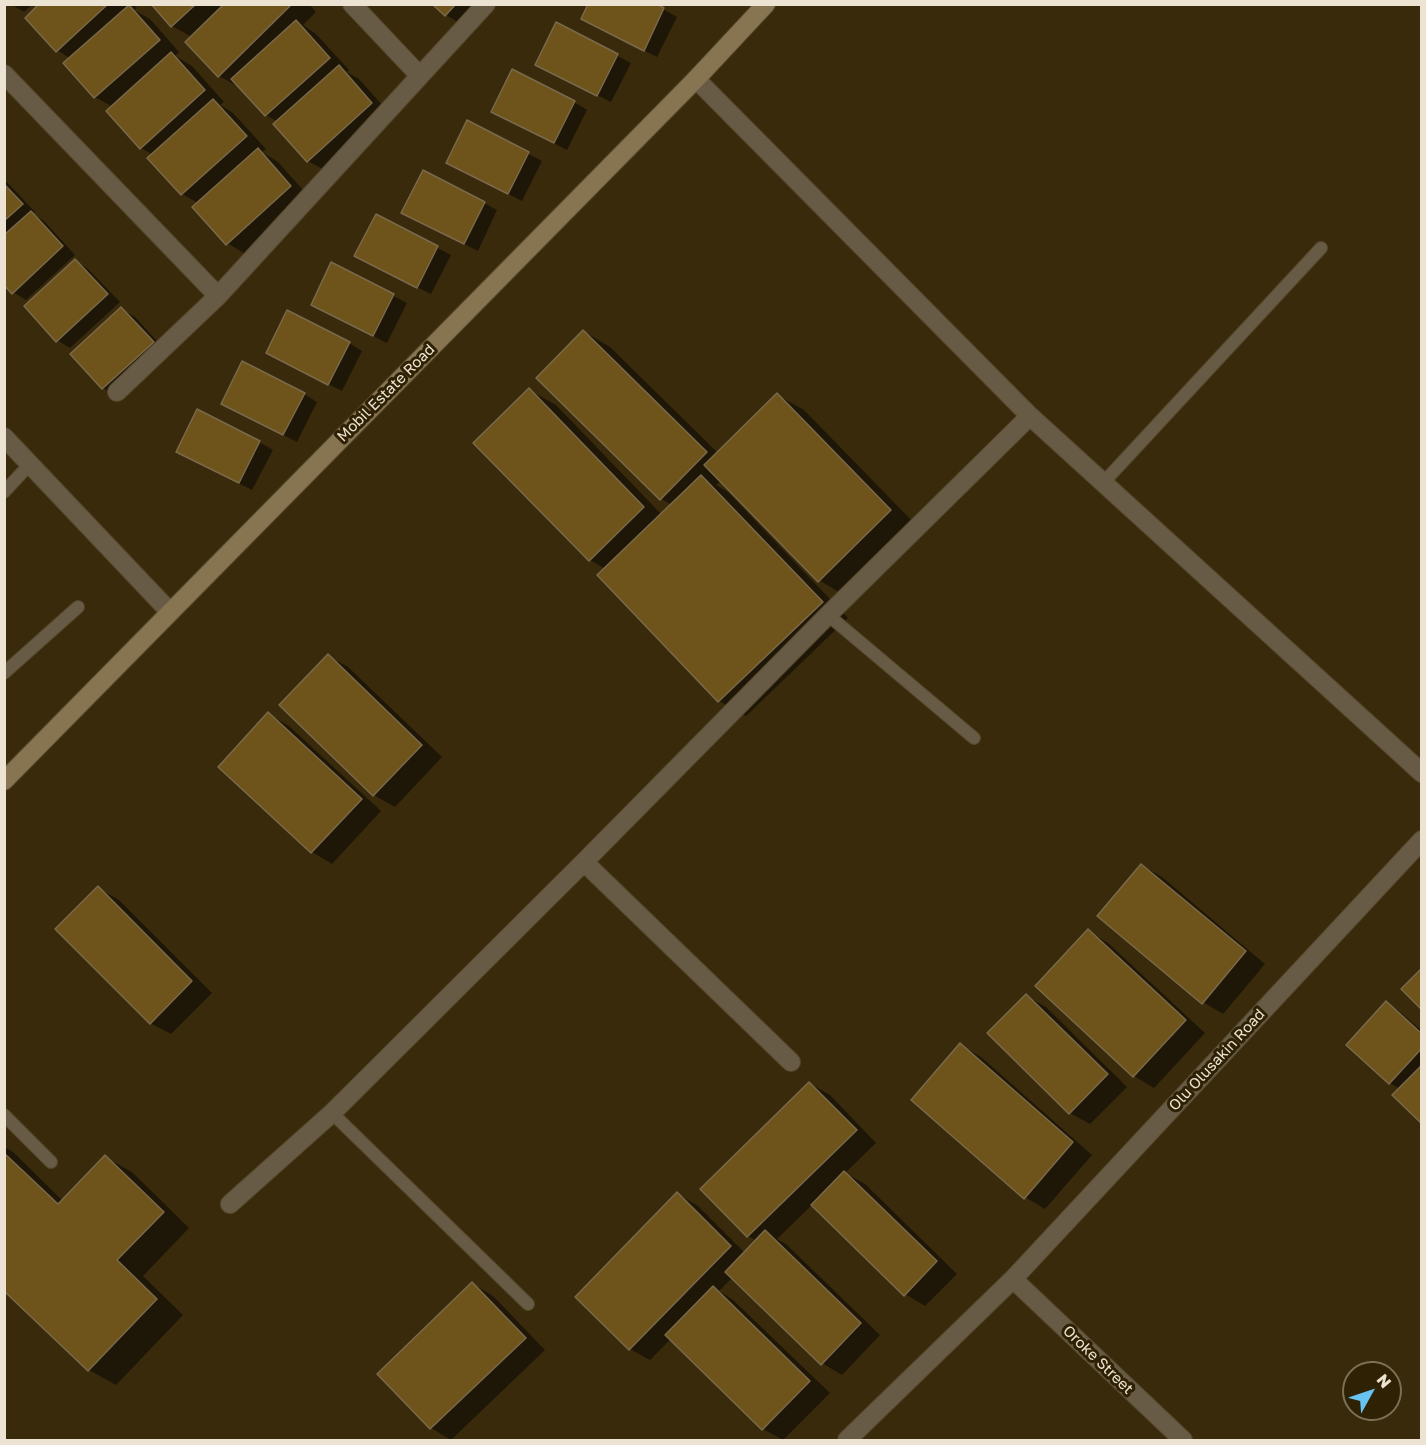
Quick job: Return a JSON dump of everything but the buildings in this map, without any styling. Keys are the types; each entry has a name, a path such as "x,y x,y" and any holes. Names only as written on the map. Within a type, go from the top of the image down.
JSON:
{"main road":[{"name":"Mobil Estate Road","path":"4,781 696,79 766,4"}],"street":[{"path":"352,4 420,76"},
{"path":"117,392 218,296 486,4"},
{"path":"4,74 218,296"},
{"path":"696,79 1030,416 1422,774"},
{"path":"230,1204 332,1113 828,615 1030,416"},
{"path":"4,436 170,612"},
{"name":"Olu Olusakin Road","path":"847,1440 1013,1280 1422,840"},
{"path":"584,862 791,1062"},
{"name":"Oroke Street","path":"1013,1280 1183,1440"}],"lane":[{"path":"1103,483 1322,248"},
{"path":"4,492 30,464"},
{"path":"4,673 78,607"},
{"path":"828,615 974,738"},
{"path":"332,1113 528,1304"},
{"path":"4,1115 51,1162"}]}
